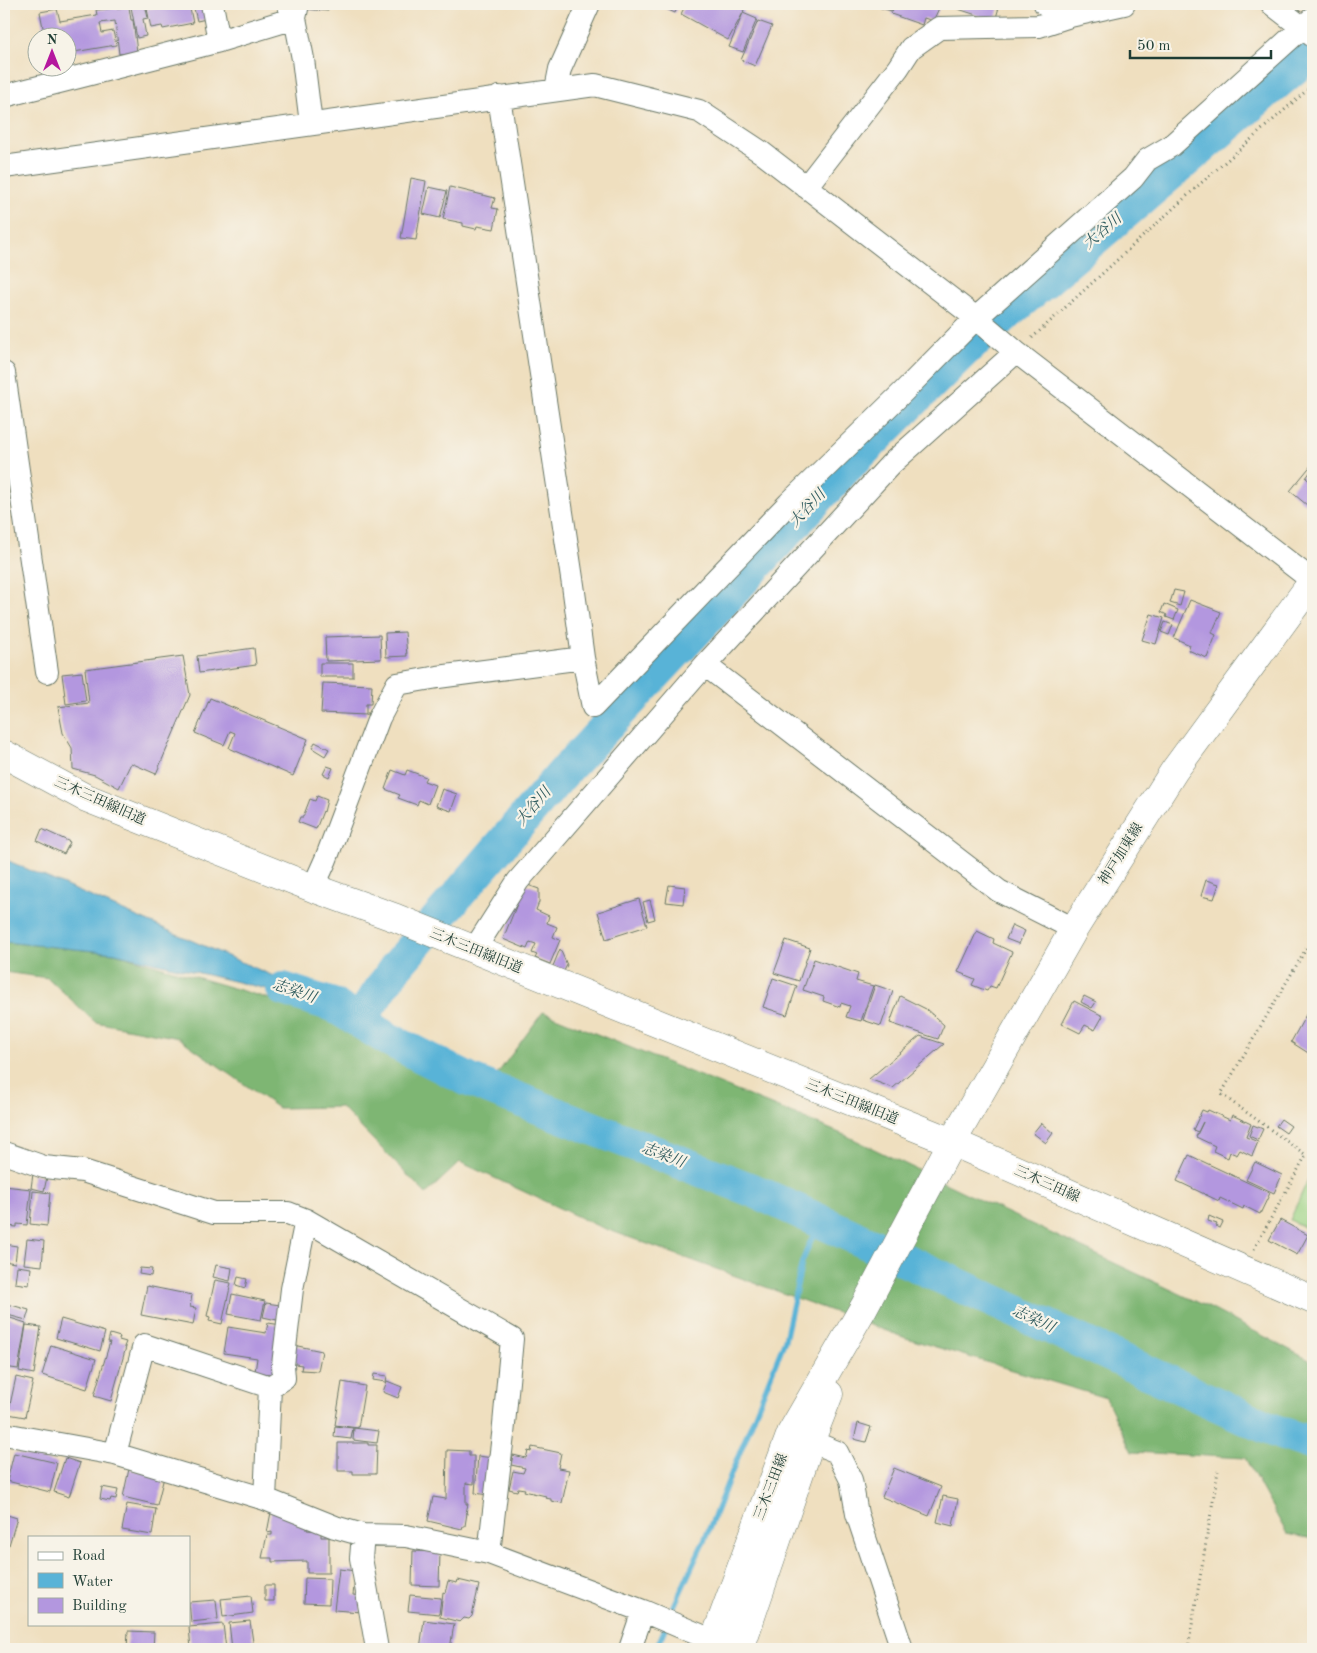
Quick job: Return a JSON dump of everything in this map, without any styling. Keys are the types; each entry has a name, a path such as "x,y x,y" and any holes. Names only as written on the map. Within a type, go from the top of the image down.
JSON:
{"main road":[{"name":"神戸加東線","path":"952,1142 1074,929 1174,770 1313,581"},
{"name":"三木三田線旧道","path":"4,754 84,797 313,888 396,918 952,1142"},
{"name":"三木三田線","path":"719,1647 801,1437 864,1307 952,1142 1313,1300"},
{"name":"三木三田線","path":"740,1649 801,1437"}],"street":[{"path":"212,4 219,41"},
{"path":"556,89 560,70 589,4"},
{"path":"1045,4 1070,16"},
{"path":"806,187 898,68 911,48 939,28 1039,26 1070,16 1124,4"},
{"path":"499,97 583,658 593,707 789,503 976,318 1133,178 1147,160 1171,146 1309,28 1272,4"},
{"path":"4,96 219,41 294,9 303,58 311,124"},
{"path":"4,167 595,85 699,111 761,152 1313,581"},
{"path":"474,950 518,881 705,665 891,464 1016,352"},
{"path":"4,373 47,672"},
{"path":"313,888 326,859 379,718 397,684 583,658"},
{"path":"705,665 999,891 1074,929"},
{"path":"4,1153 44,1167 83,1171 214,1213 288,1213 306,1220 512,1339 489,1553"},
{"path":"270,1387 284,1378 283,1365 292,1288 306,1220"},
{"path":"115,1454 144,1346 270,1387"},
{"path":"265,1499 270,1387"},
{"path":"4,1434 115,1454 265,1499 335,1527 363,1535 406,1536 489,1553 648,1613 719,1647"},
{"path":"801,1437 837,1452 851,1480 856,1514 902,1649"},
{"path":"363,1535 361,1558 377,1649"},
{"path":"630,1649 648,1613"}],"path":[{"path":"1016,352 1200,184 1313,85"},
{"path":"1243,1270 1306,1155 1221,1094 1313,937"},
{"path":"1188,1649 1218,1471"}],"green space":[{"path":"4,942 115,953 300,1008 483,1093 543,1012 847,1136 1210,1308 1313,1362 1313,1539 1287,1534 1245,1458 1132,1452 1106,1398 906,1338 598,1226 460,1162 426,1194 341,1107 278,1108 179,1038 95,1022 48,978 4,972"},
{"path":"1313,1168 1313,1232 1290,1220"}],"water":[{"path":"4,859 347,1008 115,953 4,942"}],"building":[{"path":"145,4 148,18 143,19 146,36 137,38 131,7"},
{"path":"175,4 189,4 193,23 163,29 162,26 151,28 147,9"},
{"path":"193,4 208,4 211,18 197,21"},
{"path":"305,4 329,4 328,11 305,9"},
{"path":"655,4 679,4 675,13"},
{"path":"686,4 733,4 744,10 728,40 681,14"},
{"path":"868,4 893,4 891,11"},
{"path":"895,4 941,4 933,21 924,18 922,25 891,14"},
{"path":"953,4 1000,4 995,21 952,7"},
{"path":"129,7 131,20 133,20 137,52 119,54 115,21 100,23 102,33 113,31 116,45 78,51 78,28 43,28 40,12 57,9 60,21 97,15 96,10"},
{"path":"743,13 757,19 743,52 729,47"},
{"path":"758,21 772,26 755,66 741,60"},
{"path":"411,178 426,181 416,240 401,238"},
{"path":"429,187 447,191 440,218 423,214"},
{"path":"450,187 495,198 492,208 498,209 494,229 477,226 476,229 463,226 463,223 443,219"},
{"path":"1313,463 1313,468 1306,478 1313,484 1313,497 1307,505 1290,491"},
{"path":"1174,590 1184,592 1180,606 1170,603"},
{"path":"1190,600 1221,612 1212,633 1216,635 1207,658 1188,650 1190,645 1174,638"},
{"path":"1164,604 1178,610 1174,620 1166,617 1167,615 1161,612"},
{"path":"1151,614 1164,618 1156,644 1142,640"},
{"path":"1165,622 1173,625 1169,635 1161,632"},
{"path":"405,632 407,656 386,657 385,633"},
{"path":"380,635 381,659 326,661 325,637"},
{"path":"254,648 256,665 199,673 197,656"},
{"path":"183,656 190,695 156,774 131,763 119,788 95,775 73,769 72,748 63,733 58,707 89,703 85,669"},
{"path":"320,663 353,663 353,677 320,677"},
{"path":"82,672 86,701 66,704 62,674"},
{"path":"323,683 372,685 371,704 366,704 366,715 321,713"},
{"path":"210,698 308,739 293,776 229,748 235,733 230,731 224,745 195,733"},
{"path":"315,742 329,749 325,756 312,748"},
{"path":"327,766 333,768 329,777 323,774"},
{"path":"392,770 405,775 407,770 426,777 424,781 435,785 428,804 419,800 417,805 398,798 400,795 385,789"},
{"path":"442,789 457,794 451,811 436,806"},
{"path":"317,796 327,800 316,829 298,822 300,817 303,817 310,799 315,801"},
{"path":"42,829 70,842 64,854 37,841"},
{"path":"1206,880 1219,884 1214,899 1201,896"},
{"path":"525,884 539,889 539,902 536,910 549,916 547,923 557,927 553,937 560,940 550,964 535,958 537,955 532,953 536,944 530,942 527,949 503,939"},
{"path":"669,885 685,887 683,904 666,902"},
{"path":"639,899 647,926 606,939 598,912"},
{"path":"650,900 655,919 648,921 643,902"},
{"path":"1012,925 1025,931 1019,944 1006,939"},
{"path":"977,931 994,939 993,943 1012,952 996,988 990,986 987,991 972,985 975,979 958,972"},
{"path":"786,940 810,948 799,981 774,973"},
{"path":"560,949 567,965 564,971 553,966"},
{"path":"814,959 858,974 856,981 873,986 861,1021 846,1017 850,1006 841,1003 840,1007 823,1001 824,997 803,990"},
{"path":"773,978 797,986 787,1015 763,1007"},
{"path":"875,985 893,991 881,1026 863,1020"},
{"path":"900,996 926,1009 944,1025 938,1039 890,1023"},
{"path":"1084,996 1096,1002 1092,1008 1081,1002"},
{"path":"1074,1001 1103,1016 1095,1030 1085,1025 1080,1033 1062,1024"},
{"path":"1308,1011 1313,1013 1313,1056 1291,1042"},
{"path":"920,1036 944,1044 893,1088 869,1079"},
{"path":"1202,1110 1207,1112 1208,1110 1230,1120 1232,1115 1251,1124 1246,1137 1258,1142 1252,1156 1240,1150 1237,1155 1230,1152 1228,1158 1213,1151 1215,1146 1196,1137 1203,1122 1198,1132 1193,1130"},
{"path":"1281,1119 1291,1126 1286,1133 1276,1126"},
{"path":"1041,1123 1053,1133 1046,1143 1033,1133"},
{"path":"1253,1125 1263,1129 1258,1140 1249,1136"},
{"path":"1189,1155 1270,1193 1260,1214 1244,1206 1243,1209 1220,1198 1219,1201 1177,1181"},
{"path":"1255,1162 1282,1175 1274,1193 1246,1180"},
{"path":"33,1174 47,1177 44,1191 31,1188"},
{"path":"4,1186 31,1189 27,1225 17,1224 17,1227 6,1226 6,1222 4,1222"},
{"path":"33,1191 50,1193 47,1226 30,1224"},
{"path":"1209,1216 1223,1222 1220,1228 1216,1226 1217,1224 1208,1221"},
{"path":"1280,1220 1308,1235 1297,1255 1269,1240"},
{"path":"27,1239 44,1241 42,1266 24,1264"},
{"path":"4,1244 17,1246 15,1263 4,1261"},
{"path":"216,1265 232,1268 230,1281 213,1277"},
{"path":"17,1266 31,1268 29,1285 15,1283"},
{"path":"140,1268 152,1269 151,1276 139,1274"},
{"path":"238,1277 247,1279 245,1288 236,1285"},
{"path":"215,1280 231,1283 222,1324 209,1321 210,1317 207,1316"},
{"path":"147,1286 192,1295 190,1307 196,1308 193,1325 141,1315"},
{"path":"232,1294 265,1301 261,1320 228,1314"},
{"path":"4,1303 29,1310 26,1320 4,1314"},
{"path":"266,1303 280,1305 277,1320 263,1317"},
{"path":"4,1316 26,1323 18,1369 4,1367"},
{"path":"61,1319 105,1332 100,1351 56,1338"},
{"path":"268,1323 282,1325 277,1375 255,1372 257,1358 224,1353 228,1327 266,1333"},
{"path":"26,1325 41,1327 34,1374 19,1371"},
{"path":"110,1334 120,1337 119,1340 126,1342 111,1401 94,1396 110,1342 108,1342"},
{"path":"51,1345 96,1359 87,1389 42,1375"},
{"path":"293,1345 322,1351 318,1371 301,1370 302,1365 289,1363"},
{"path":"374,1374 387,1376 386,1382 373,1380"},
{"path":"16,1377 33,1381 25,1417 8,1414"},
{"path":"387,1381 402,1387 398,1398 383,1392"},
{"path":"342,1382 365,1386 358,1428 335,1425"},
{"path":"858,1423 871,1427 866,1442 854,1439"},
{"path":"335,1426 353,1428 351,1439 334,1437"},
{"path":"354,1428 379,1431 377,1443 353,1440"},
{"path":"338,1443 368,1443 368,1445 377,1445 376,1474 353,1474 353,1471 338,1471"},
{"path":"532,1447 561,1453 558,1468 569,1470 562,1503 551,1501 551,1499 545,1498 546,1496 524,1491 525,1489 518,1488 517,1491 509,1489 513,1471 523,1473 525,1468 511,1465 513,1455 526,1458 528,1451 531,1452"},
{"path":"447,1450 469,1451 469,1456 474,1456 474,1484 466,1483 466,1504 468,1504 465,1526 462,1529 428,1521 433,1497 446,1499"},
{"path":"14,1453 57,1463 50,1492 7,1481"},
{"path":"478,1456 493,1458 488,1495 475,1493"},
{"path":"65,1458 80,1463 69,1497 54,1492"},
{"path":"4,1465 8,1465 5,1487 4,1487"},
{"path":"894,1468 941,1487 929,1516 882,1497"},
{"path":"129,1469 164,1477 157,1505 123,1497"},
{"path":"102,1487 118,1490 116,1499 111,1498 110,1501 100,1499"},
{"path":"943,1496 958,1499 953,1526 937,1522"},
{"path":"127,1504 156,1509 152,1535 122,1530"},
{"path":"272,1507 307,1524 307,1530 321,1531 321,1537 329,1537 329,1573 307,1573 307,1561 272,1562 272,1558 262,1558 267,1535 272,1535 272,1532 267,1533"},
{"path":"4,1514 17,1518 9,1545 4,1544"},
{"path":"413,1551 440,1552 439,1586 412,1585"},
{"path":"339,1569 356,1571 353,1595 362,1596 361,1612 334,1610"},
{"path":"305,1578 330,1579 329,1604 304,1603"},
{"path":"458,1580 479,1585 472,1616 469,1619 464,1618 460,1622 440,1617 443,1592 445,1593 448,1581 457,1583"},
{"path":"265,1585 274,1585 274,1601 265,1601"},
{"path":"410,1595 441,1598 439,1614 408,1611"},
{"path":"251,1596 253,1613 223,1617 221,1599"},
{"path":"216,1600 218,1619 191,1622 190,1602"},
{"path":"424,1620 454,1624 450,1649 420,1649"},
{"path":"250,1621 254,1649 232,1649 229,1623"},
{"path":"223,1624 226,1649 191,1649 189,1627"},
{"path":"128,1631 154,1632 153,1649 127,1649"}],"waterway":[{"name":"大谷川","path":"359,1021 395,968 563,773 843,471 968,347 1313,52"},
{"name":"志染川","path":"283,989 333,1005 388,1039 469,1080 757,1192 1275,1431 1313,1444"},
{"path":"669,1617 707,1534 785,1340 802,1262 819,1221"},
{"path":"656,1649 666,1626"}]}
